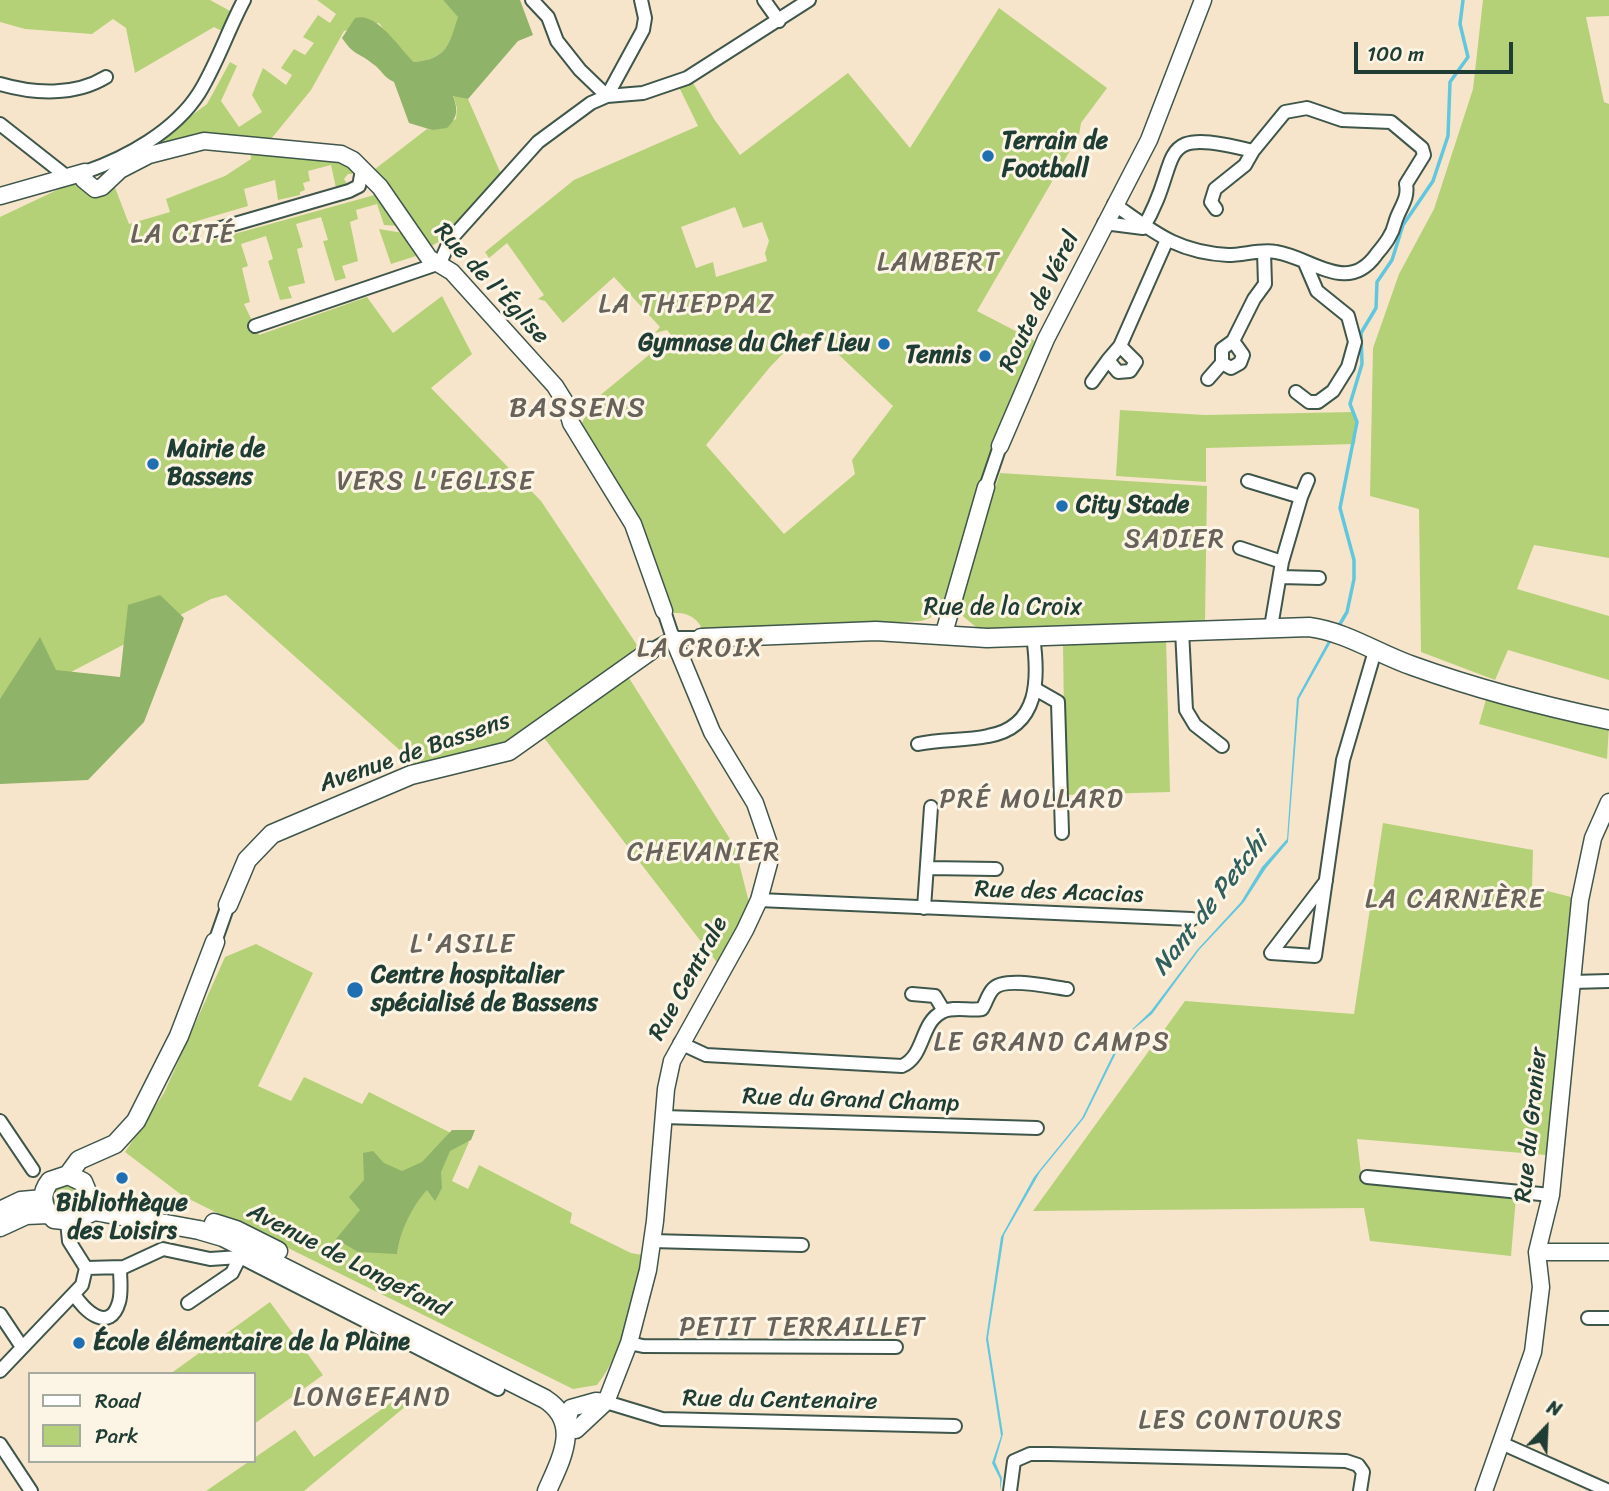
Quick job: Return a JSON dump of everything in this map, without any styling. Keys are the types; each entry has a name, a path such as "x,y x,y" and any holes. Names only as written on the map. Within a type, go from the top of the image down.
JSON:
{"main road":[{"name":"Rue de la Croix","path":"701,638 876,631 944,633 987,638 1271,626 1336,631 1375,651"},
{"name":"Avenue de Bassens","path":"228,905 247,860 272,834 411,775 509,751 650,651"},
{"path":"1375,651 1473,688 1609,720"},
{"name":"Avenue de Bassens","path":"75,1219 89,1205 80,1183 91,1156 115,1144 136,1121 179,1036 215,942"},
{"path":"46,1206 50,1181 80,1183"},
{"name":"Avenue de Longefand","path":"80,1183 103,1201 205,1220 236,1230 560,1395 569,1420"},
{"path":"0,1211 21,1201 46,1206 75,1219"},
{"path":"0,1227 46,1206"},
{"name":"Avenue de Longefand","path":"75,1219 94,1210 200,1230 223,1237 545,1399 569,1420"},
{"path":"547,1491 564,1451 569,1420"},
{"path":"556,1491 575,1447 569,1420"}],"street":[{"path":"0,196 118,161 181,115 198,94 244,0"},
{"path":"532,0 548,17 557,41 579,70 607,96"},
{"path":"607,96 637,46 643,30 645,18 641,0"},
{"path":"764,0 779,21"},
{"path":"255,326 440,263 450,240 538,142 591,103 607,96 643,93 687,78 809,0"},
{"name":"Route de Vérel","path":"944,633 1000,446 1031,371 1158,119 1203,0"},
{"path":"0,84 44,93 92,86 106,77"},
{"path":"1114,205 1166,242 1203,253 1282,253 1305,263 1354,275 1368,267 1393,232 1408,194 1406,184 1424,155 1422,148 1391,122 1342,120 1307,108 1285,112 1252,151 1245,165 1211,196 1211,202 1216,209"},
{"path":"0,124 66,176"},
{"path":"1143,228 1159,200 1169,159 1177,148 1203,140 1252,151"},
{"name":"Rue de l'Église","path":"85,172 84,180 95,189 120,170 149,155 204,141 341,153 353,160 392,202 429,258 440,263 493,316 520,351 555,386 565,402 571,423 633,524 673,638"},
{"path":"214,230 349,191 359,186 362,170"},
{"path":"1104,223 1143,228"},
{"path":"1092,382 1120,346 1166,242"},
{"path":"1209,379 1222,363 1222,349 1233,341 1254,299 1265,284 1265,252"},
{"path":"1296,392 1308,402 1318,402 1333,391 1348,367 1355,342 1348,316 1317,291 1305,263"},
{"path":"1222,363 1231,368 1243,359 1242,350 1233,341"},
{"path":"1108,360 1118,372 1134,367 1135,359 1120,346"},
{"path":"1271,626 1282,562 1308,480"},
{"path":"1248,481 1301,497"},
{"path":"1240,548 1282,562"},
{"path":"1281,577 1319,578"},
{"path":"1182,630 1186,710 1195,725 1222,746"},
{"path":"918,744 989,736 1006,731 1017,724 1027,713 1037,690 1033,636"},
{"name":"Rue de la Croix","path":"673,638 701,638"},
{"name":"Avenue de Bassens","path":"650,651 673,638"},
{"name":"Rue Centrale","path":"606,1402 629,1343 652,1241 666,1089 680,1043 759,900 769,863 768,841 755,803 712,732 673,638"},
{"path":"1327,880 1270,953 1315,956 1327,880 1343,760 1375,651"},
{"path":"1037,690 1058,702 1062,833"},
{"name":"Rue du Granier","path":"1484,1491 1533,1352 1541,1287 1538,1252 1551,1195 1585,868 1593,838 1609,802"},
{"path":"924,908 931,807"},
{"name":"Rue des Acacias","path":"928,868 996,869"},
{"name":"Rue des Acacias","path":"759,900 1192,919"},
{"name":"Avenue de Bassens","path":"215,942 228,905"},
{"path":"1572,982 1609,981"},
{"path":"680,1043 706,1055 902,1066 916,1056 929,1025 944,1011 982,1009 993,988 1000,984 1012,982 1067,989"},
{"path":"912,994 935,996 944,1011"},
{"name":"Rue du Grand Champ","path":"663,1117 1037,1128"},
{"path":"0,1121 33,1170"},
{"path":"1367,1177 1551,1195"},
{"path":"0,1371 82,1285 86,1268 69,1241 75,1219"},
{"path":"652,1241 802,1245"},
{"path":"86,1268 120,1268 163,1249 210,1259 240,1257 498,1389"},
{"path":"1538,1252 1609,1252"},
{"path":"188,1303 232,1273 240,1257"},
{"path":"74,1294 83,1310 92,1316 109,1316 117,1309 120,1299 120,1268"},
{"path":"0,1314 22,1346"},
{"path":"1588,1318 1609,1318"},
{"path":"629,1343 896,1348"},
{"path":"569,1420 596,1401 606,1402"},
{"path":"569,1420 606,1402"},
{"name":"Rue du Centenaire","path":"606,1402 663,1419 955,1426"},
{"path":"1501,1443 1609,1491"},
{"path":"0,1444 31,1491"},
{"path":"1010,1491 1014,1461 1030,1454 1346,1461 1358,1465 1363,1472 1360,1491"}],"green space":[{"path":"0,0 210,0 232,12 224,32 214,27 135,73 126,28 113,19 92,34 25,29 0,22"},
{"path":"317,0 443,0 459,17 449,43 440,54 414,62 397,47 379,23 344,31 311,90 271,139 223,137 141,153 207,104 230,62 237,66 221,101 239,127 262,112 252,95 263,68 286,85 292,75 281,68 294,49 305,55 314,43 303,37 318,15 330,23 336,14"},
{"path":"443,0 520,0 533,35 518,41 468,99 453,96 455,117 447,128 432,130 409,123 394,82 354,51 342,38 355,18 363,18 372,20 387,32 414,62 434,58 449,43 458,17"},
{"path":"1483,0 1609,0 1609,16 1586,17 1604,102 1609,104 1609,558 1534,545 1517,589 1609,616 1609,680 1508,650 1495,680 1421,652 1419,509 1370,496 1373,348 1399,274 1434,209 1473,89"},
{"path":"999,8 1107,88 1081,123 1079,135 977,311 1035,341 963,533 946,598 930,618 921,621 704,633 693,617 674,613 633,508 580,427 592,402 672,336 667,330 655,333 660,327 614,277 563,323 545,301 538,299 544,295 507,243 489,258 485,252 574,180 698,126 679,87 692,81 714,119 740,155 848,73 910,148","holes":["735,207 743,228 762,222 769,241 765,253 767,261 716,277 713,262 696,268 681,227","803,333 819,336 893,406 852,460 855,474 784,534 706,445 770,367"]},
{"path":"453,95 468,99 501,174 445,238 430,247 375,169 427,129 432,130 456,119 457,108"},
{"path":"250,151 343,161 353,170 352,174 348,174 344,179 348,185 336,188 331,165 308,171 310,181 303,183 305,190 300,192 300,195 278,200 275,180 244,189 248,206 197,221 202,243 378,194 399,226 384,225 377,204 356,210 358,219 350,222 358,261 342,266 346,278 335,281 323,241 328,240 321,217 296,224 303,247 297,249 305,283 288,287 292,298 280,300 268,261 273,259 266,236 241,244 248,266 242,268 250,302 244,304 259,335 367,297 393,333 442,296 472,354 431,388 541,501 639,648 624,670 735,847 755,926 719,965 544,738 422,770 226,595 211,599 0,709 0,217 74,182 94,196 104,195 114,185 129,224 170,212 166,199 225,176 251,159"},
{"path":"379,229 403,233 416,256 391,264"},
{"path":"1120,410 1205,415 1353,412 1357,422 1355,444 1206,448 1206,482 1116,476"},
{"path":"1000,473 1207,486 1205,621 996,629 976,627 958,612 958,601"},
{"path":"160,595 184,618 144,722 88,780 0,784 0,699 40,637 56,670 120,677 128,605"},
{"path":"1166,638 1170,792 1065,795 1063,643 1096,644"},
{"path":"1487,696 1609,726 1607,759 1479,724"},
{"path":"1383,823 1533,850 1532,887 1571,897 1546,1155 1357,1139 1362,1182 1516,1197 1511,1256 1370,1241 1364,1208 1033,1211 1185,1001 1354,1014"},
{"path":"256,944 313,973 258,1086 291,1101 304,1077 362,1104 369,1092 469,1142 452,1181 468,1189 479,1165 572,1213 570,1223 631,1253 642,1255 621,1339 607,1371 597,1385 573,1389 183,1196 125,1152 164,1093 225,957"},
{"path":"452,1130 475,1130 471,1140 450,1151 441,1172 442,1188 435,1201 427,1190 416,1204 403,1229 397,1254 358,1252 336,1239 360,1210 349,1197 364,1180 363,1153 373,1151 384,1163 402,1171 422,1162"},
{"path":"66,1185 75,1189 79,1198 75,1207 66,1211 57,1207 53,1198 57,1189"},
{"path":"270,1302 323,1375 256,1423 256,1372 173,1372"},
{"path":"399,1397 406,1406 304,1491 206,1491 247,1463 256,1463 256,1457 295,1430 314,1457"}],"water":[{"path":"1333,632 1336,633 1299,699 1288,842 1266,868 1244,902 1199,950 1152,1014 1125,1036 1151,1011 1197,950 1241,902 1262,867 1287,839 1297,698"},
{"path":"1124,1037 1084,1118 1040,1172 1004,1235 988,1338 1003,1434 995,1462 1002,1478 1000,1491 1000,1479 992,1463 1001,1436 986,1339 1001,1237 1034,1177 1082,1118 1119,1042"}],"waterway":[{"name":"Nant de Petchi","path":"1337,629 1347,612 1354,579 1354,560 1340,508 1357,422 1350,404 1362,364 1361,333 1376,308 1377,282 1392,260 1403,225 1433,181 1448,136 1450,82 1468,57 1460,24 1463,0"}],"place":[{"name":"Terrain de Football","path":"988,156"},
{"name":"Gymnase du Chef Lieu","path":"884,344"},
{"name":"Tennis","path":"985,356"},
{"name":"Mairie de Bassens","path":"153,464"},
{"name":"City Stade","path":"1062,506"},
{"name":"Centre hospitalier spécialisé de Bassens","path":"355,990"},
{"name":"Bibliothèque des Loisirs","path":"122,1178"},
{"name":"École élémentaire de la Plaine","path":"79,1343"}],"district":[{"name":"LA CITÉ","path":"183,235"},
{"name":"LAMBERT","path":"939,263"},
{"name":"LA THIEPPAZ","path":"687,305"},
{"name":"BASSENS","path":"578,409"},
{"name":"VERS L'EGLISE","path":"436,482"},
{"name":"SADIER","path":"1175,540"},
{"name":"LA CROIX","path":"701,649"},
{"name":"PRÉ MOLLARD","path":"1032,800"},
{"name":"CHEVANIER","path":"704,853"},
{"name":"LA CARNIÈRE","path":"1455,900"},
{"name":"L'ASILE","path":"463,945"},
{"name":"LE GRAND CAMPS","path":"1052,1043"},
{"name":"PETIT TERRAILLET","path":"803,1328"},
{"name":"LONGEFAND","path":"372,1398"},
{"name":"LES CONTOURS","path":"1241,1421"}]}
